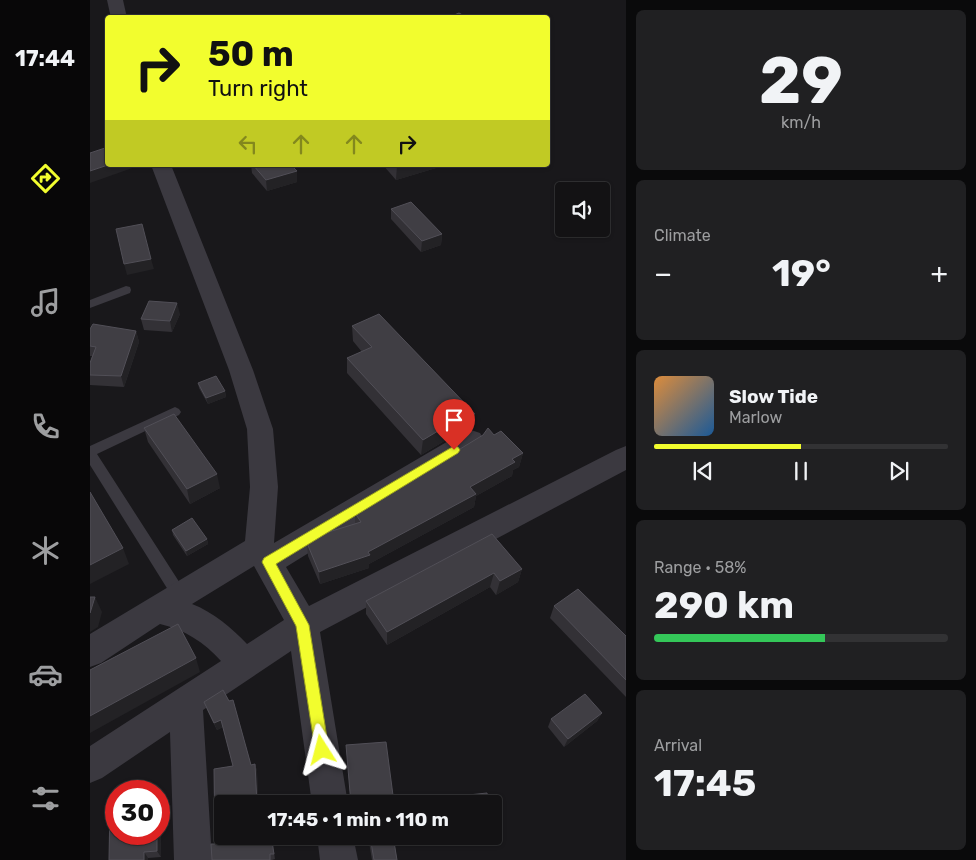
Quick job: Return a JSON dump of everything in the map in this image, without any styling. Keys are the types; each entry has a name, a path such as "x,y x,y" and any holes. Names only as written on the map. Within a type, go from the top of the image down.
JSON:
{"street":[{"path":"115,0 118,15"},
{"path":"162,167 241,370 260,429 264,487 264,555 303,625 329,795"},
{"path":"90,652 169,602 264,555 471,440"},
{"path":"90,766 303,625 626,457"},
{"path":"169,602 223,640 245,664"},
{"path":"186,703 193,860"},
{"path":"336,845 339,860"}],"lane":[{"path":"90,304 126,290"},
{"path":"169,602 90,453 175,412"}],"building":[{"path":"105,148 105,166 90,171 90,153"},
{"path":"255,167 293,167 297,171 266,180"},
{"path":"411,202 442,234 422,241 391,209"},
{"path":"142,224 151,259 124,264 116,229"},
{"path":"149,301 177,303 170,321 141,319"},
{"path":"379,314 475,414 463,416 423,440 347,358 372,347 352,326"},
{"path":"93,324 136,331 121,376 90,375 90,363 96,347 90,346 90,329"},
{"path":"216,376 225,391 206,398 198,383"},
{"path":"174,414 217,474 187,489 144,428"},
{"path":"488,428 494,435 501,431 523,453 512,459 515,462 470,487 476,494 368,552 370,555 319,572 307,543 319,535 361,522 355,513 483,435"},
{"path":"90,492 123,548 90,565"},
{"path":"192,518 207,539 186,551 172,530"},
{"path":"492,534 522,569 500,581 494,573 387,632 366,601"},
{"path":"578,589 626,636 626,680 554,606"},
{"path":"90,597 95,597 90,613"},
{"path":"178,624 196,658 90,716 90,670"},
{"path":"223,690 229,701 233,700 251,765 255,764 257,795 214,795 214,769 233,766 221,720 214,723 204,702"},
{"path":"585,694 602,713 568,739 551,719"},
{"path":"386,742 393,795 350,795 346,745"},
{"path":"487,793 487,795 468,795"},
{"path":"211,844 272,845 274,854 270,854 270,860 212,860"},
{"path":"109,845 157,845 157,851 144,852 144,860 109,860"},
{"path":"372,845 394,845 397,860 374,860"}],"route":[{"path":"322,750 303,625 268,562 454,450"}]}
